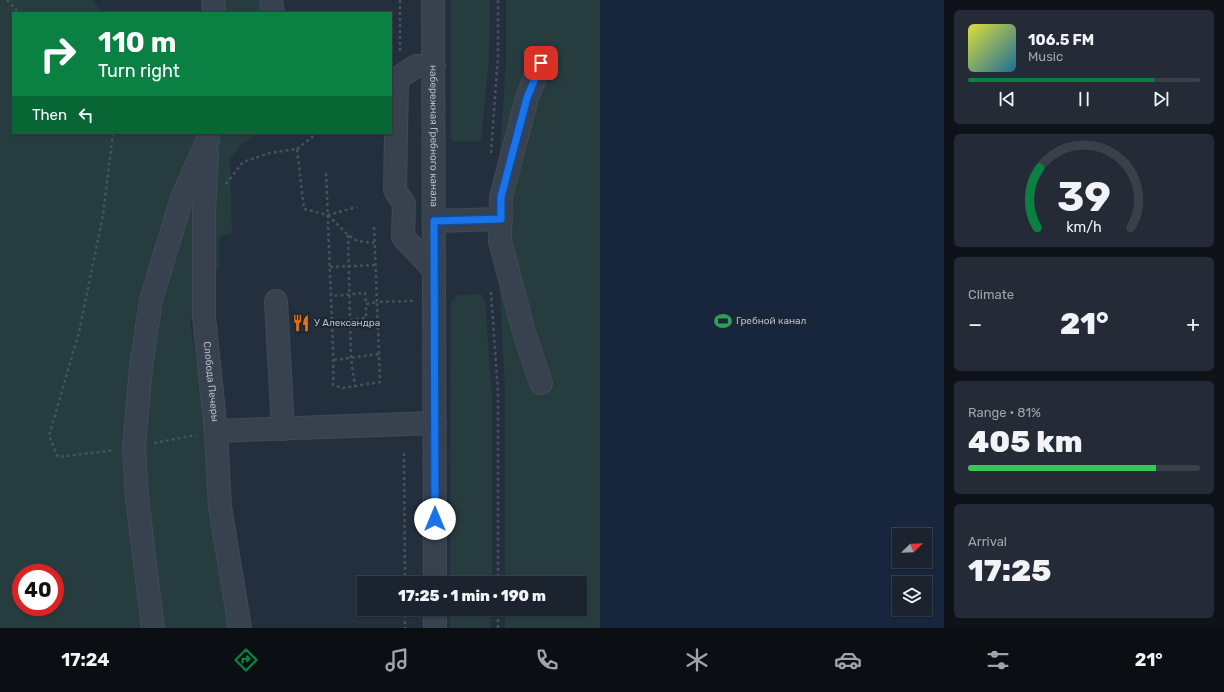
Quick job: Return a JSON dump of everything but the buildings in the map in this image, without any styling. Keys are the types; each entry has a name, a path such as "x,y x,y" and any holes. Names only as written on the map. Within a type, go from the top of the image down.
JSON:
{"street":[{"path":"212,0 214,12"},
{"path":"271,0 273,12"},
{"name":"набережная Гребного канала","path":"433,0 435,576"},
{"path":"541,63 527,98 501,197 500,241 525,336 541,383"},
{"path":"434,66 416,66 396,79 395,190 404,204 404,237 434,270"},
{"path":"153,628 137,498 134,447 141,367 151,300 182,198 209,136"},
{"name":"Слобода Печеры","path":"209,136 204,213 204,317 216,431 220,508 240,628"},
{"path":"434,221 501,219"},
{"path":"276,301 283,429"},
{"path":"216,431 435,423"},
{"path":"435,616 435,628"}],"path":[{"path":"7,0 18,12"},
{"path":"396,79 400,0"},
{"path":"113,134 103,215 79,332 49,436 58,457 134,447 216,431"},
{"path":"223,188 242,162 270,153 297,149 316,134"},
{"path":"297,149 304,209 328,215 357,207"},
{"path":"326,173 334,360 333,385 343,388 380,382 374,227"},
{"path":"328,215 348,235 357,241 374,243"},
{"path":"348,235 350,266 351,358 355,386"},
{"path":"330,267 375,264"},
{"path":"331,296 366,293 366,318 332,322"},
{"path":"366,304 377,302 414,301"},
{"path":"334,360 378,354"},
{"path":"404,453 405,576"},
{"path":"405,616 405,628"},
{"path":"498,616 498,628"}],"green space":[{"path":"0,0 93,0 101,12 12,12 12,134 257,134 242,144 230,159 232,233 219,237 219,266 190,322 206,417 206,448 215,532 233,628 0,628"},
{"path":"217,0 277,0 280,12 219,12"},
{"path":"451,0 490,0 489,59 481,141 453,142 451,138"},
{"name":"Гребной канал","path":"506,0 944,0 944,628 505,628 505,616 587,616 587,576 505,576 505,390 498,251 497,194 506,63"},
{"path":"481,294 485,300 492,397 492,576 450,576 451,302 457,295"},
{"path":"450,616 491,616 491,628 450,628"}],"water":[{"name":"Гребной канал","path":"600,0 944,0 944,628 600,628"}],"place":[{"name":"Гребной канал","path":"723,321"},
{"name":"У Александра","path":"301,323"}],"route":[{"path":"435,519 434,221 501,219 501,197 527,98 541,63"}]}
